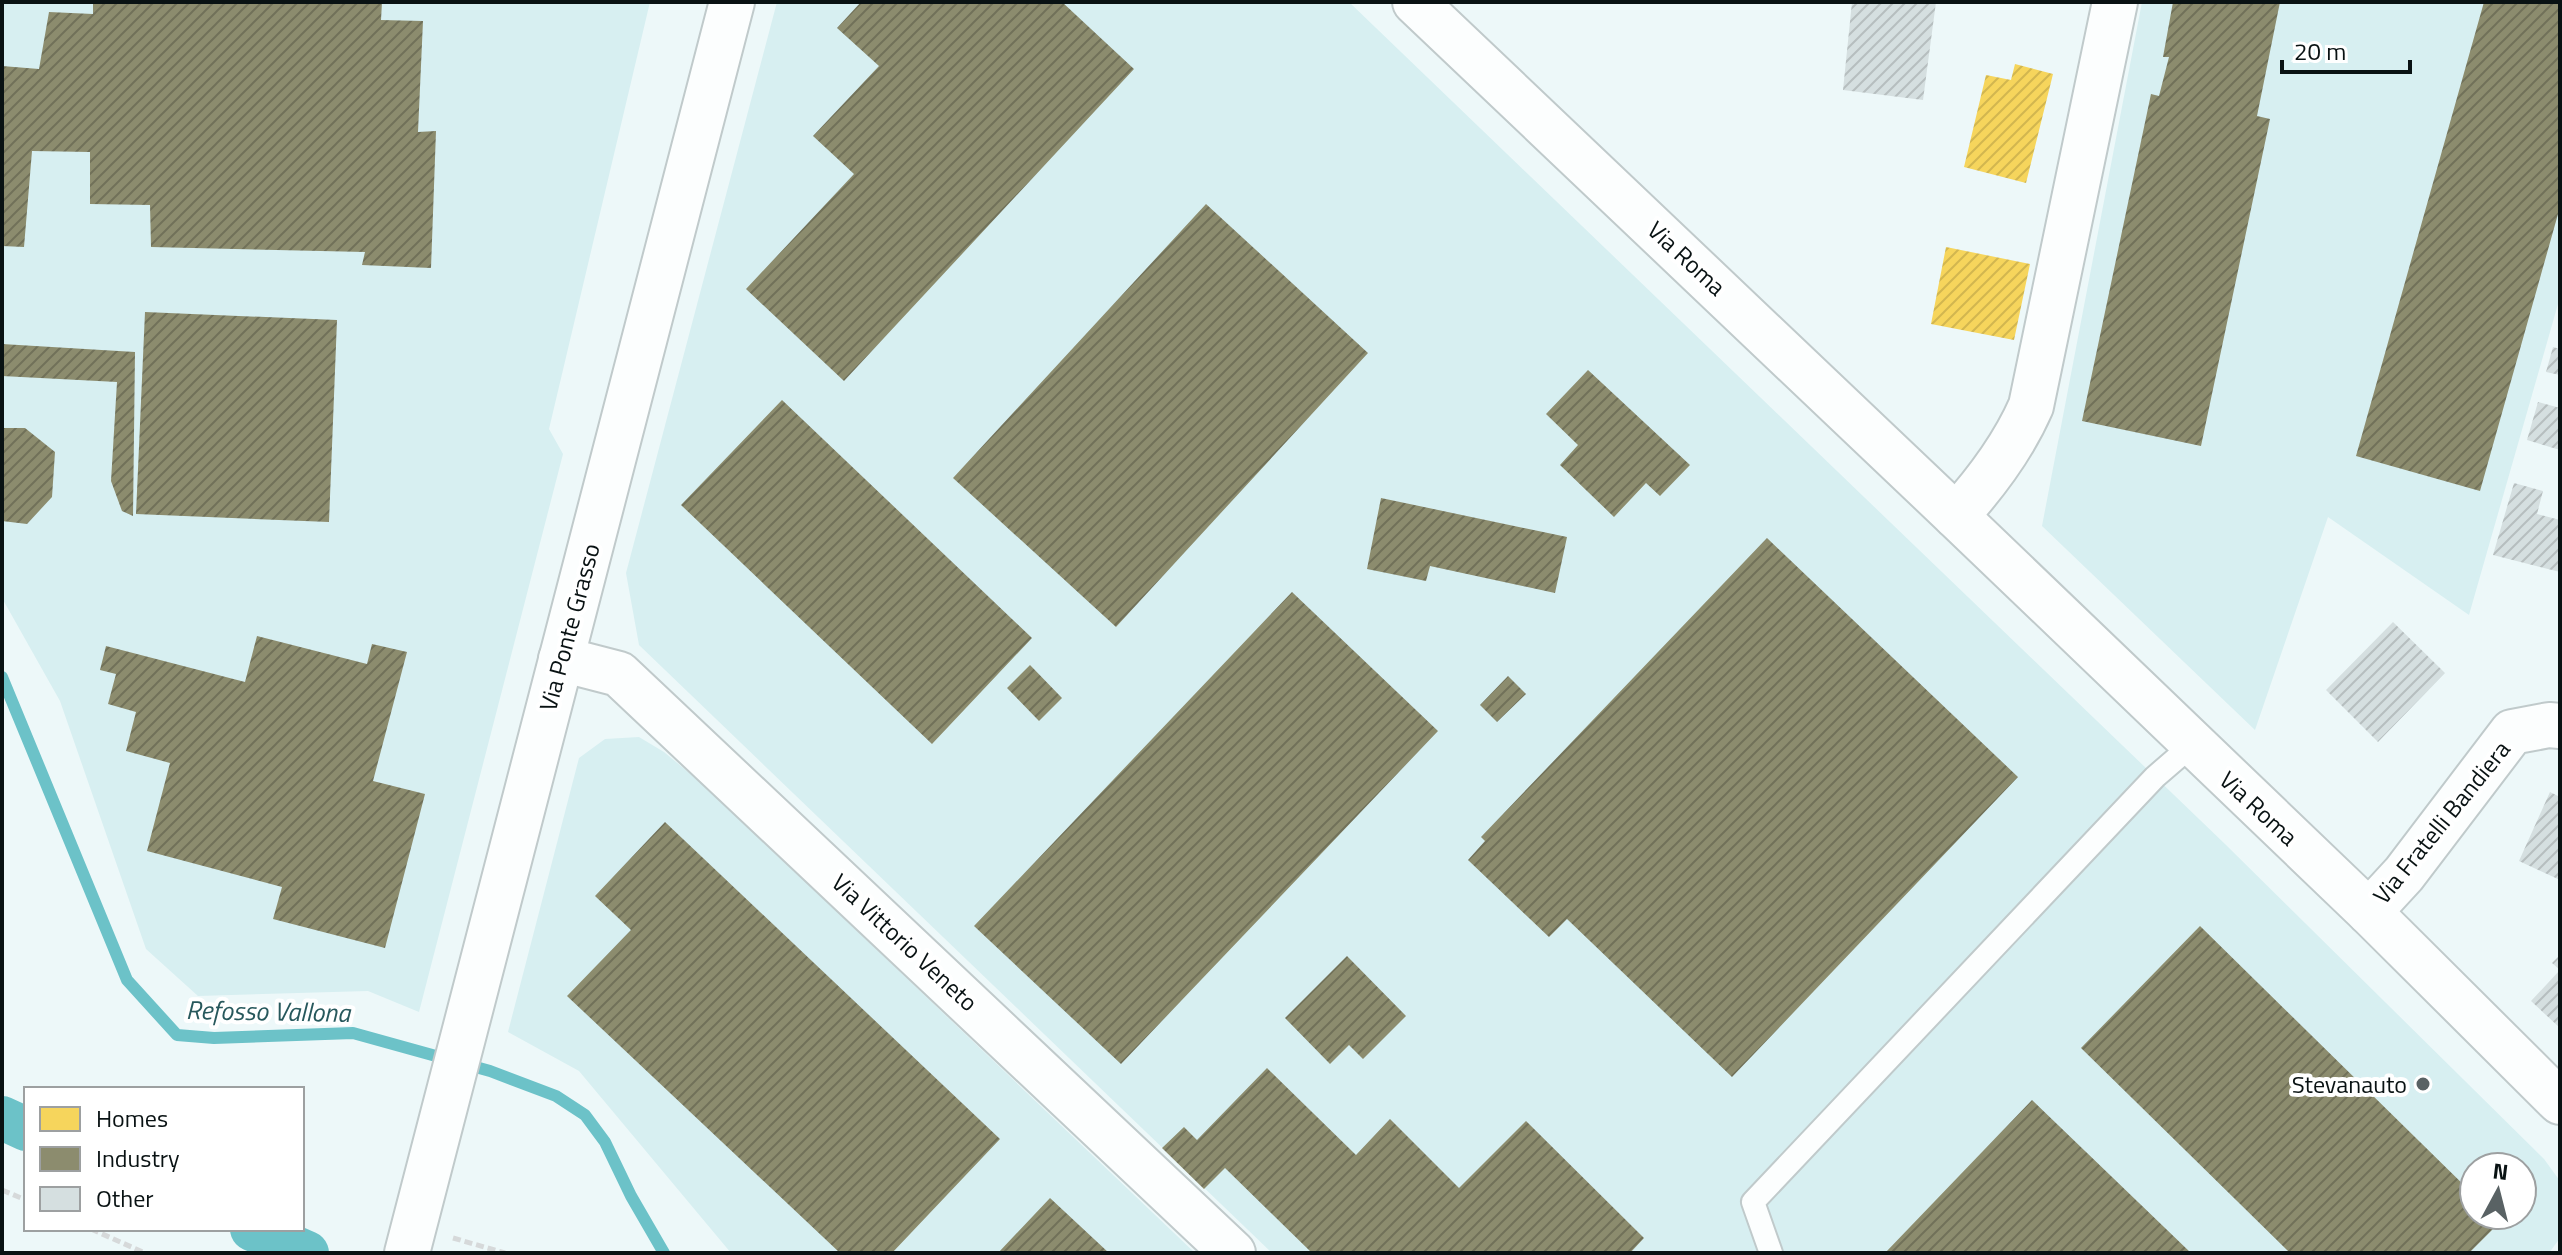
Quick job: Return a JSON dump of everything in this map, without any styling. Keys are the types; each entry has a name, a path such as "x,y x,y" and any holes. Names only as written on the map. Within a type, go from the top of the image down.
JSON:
{"street":[{"name":"Via Ponte Grasso","path":"410,1240 732,2"},
{"name":"Via Roma","path":"1415,2 2369,912 2560,1102"},
{"path":"1956,516 2014,438 2031,406 2115,2"},
{"name":"Via Vittorio Veneto","path":"561,659 619,674 1233,1253"},
{"name":"Via Fratelli Bandiera","path":"2369,912 2404,874 2512,732 2560,726"}],"lane":[{"path":"1771,1253 1753,1202 2144,788 2192,745"}],"path":[{"path":"2,1190 24,1199"},
{"path":"96,1231 145,1253"}],"shaded area":[{"path":"2,2 650,2 549,429 563,454 419,1012 368,991 198,996 146,949 60,701 2,598"},
{"path":"777,2 1349,2 2225,844 2536,1151 2458,1151 2458,1231 2538,1231 2538,1153 2560,1181 2560,1238 2549,1253 1272,1253 639,645 626,573"},
{"path":"2142,2 2560,2 2560,297 2469,615 2328,517 2255,730 2042,526"},
{"path":"639,737 664,752 705,786 1195,1253 731,1253 579,1071 508,1032 579,758 605,739"}],"building: Homes":[{"path":"2015,64 2053,74 2026,183 1964,167 1986,75 2011,80"},
{"path":"1946,247 2030,264 2014,340 1931,324"}],"building: Industry":[{"path":"93,2 382,2 381,20 423,21 418,132 436,131 431,268 362,265 365,252 151,247 150,205 90,204 90,152 32,151 24,247 2,246 2,66 39,69 49,12 93,14"},
{"path":"861,2 1062,2 1134,69 844,381 746,289 854,174 813,136 879,66 837,28"},
{"path":"2173,2 2280,2 2257,116 2270,119 2201,446 2082,421 2151,94 2159,96 2169,57 2163,57"},
{"path":"2484,2 2560,2 2560,207 2480,491 2356,456"},
{"path":"1206,204 1368,353 1116,627 953,478"},
{"path":"145,312 337,320 329,522 136,514"},
{"path":"2,344 135,352 133,516 122,511 111,481 117,382 2,376"},
{"path":"1588,370 1690,465 1660,496 1646,483 1614,517 1560,465 1578,445 1546,414"},
{"path":"782,400 1032,638 932,744 681,505"},
{"path":"2,428 25,428 55,452 52,497 27,524 2,521"},
{"path":"1381,498 1567,537 1555,593 1430,566 1426,581 1367,569"},
{"path":"1767,538 2018,777 1732,1077 1567,919 1549,937 1468,860 1485,841 1481,837"},
{"path":"1292,592 1438,731 1121,1064 974,926"},
{"path":"257,636 367,664 372,644 407,652 373,781 425,794 385,948 273,919 282,887 147,851 170,763 126,751 136,712 108,704 116,674 100,670 106,646 245,682"},
{"path":"1030,665 1062,698 1039,721 1007,688"},
{"path":"1508,676 1526,694 1497,722 1480,705"},
{"path":"665,822 1000,1139 892,1253 840,1253 567,996 631,930 595,896"},
{"path":"2200,926 2458,1179 2458,1231 2491,1231 2469,1253 2290,1253 2081,1048"},
{"path":"1347,956 1406,1016 1363,1059 1349,1045 1330,1064 1285,1018"},
{"path":"1267,1068 1356,1155 1390,1119 1459,1188 1526,1121 1644,1238 1630,1253 1312,1253 1225,1168 1204,1189 1162,1148 1184,1127 1197,1140"},
{"path":"2032,1100 2191,1253 1885,1253"},
{"path":"1050,1198 1109,1253 998,1253"}],"building: Other":[{"path":"1852,2 1936,2 1923,100 1843,90"},
{"path":"2553,347 2560,349 2560,375 2546,372"},
{"path":"2538,402 2560,408 2560,450 2527,440"},
{"path":"2514,483 2543,491 2537,514 2560,520 2560,572 2493,555"},
{"path":"2393,622 2445,673 2378,742 2326,690"},
{"path":"2550,792 2560,797 2560,880 2519,861"},
{"path":"2560,955 2560,970 2552,963"},
{"path":"2560,970 2560,1028 2531,1001"}],"waterway":[{"name":"Refosso Vallona","path":"2,677 127,980 177,1035 214,1038 353,1033 490,1071 556,1096 585,1115 605,1142 664,1253"},
{"path":"2,1118 24,1128"},
{"path":"257,1231 307,1253"}],"place":[{"name":"Stevanauto","path":"2423,1084"}]}
